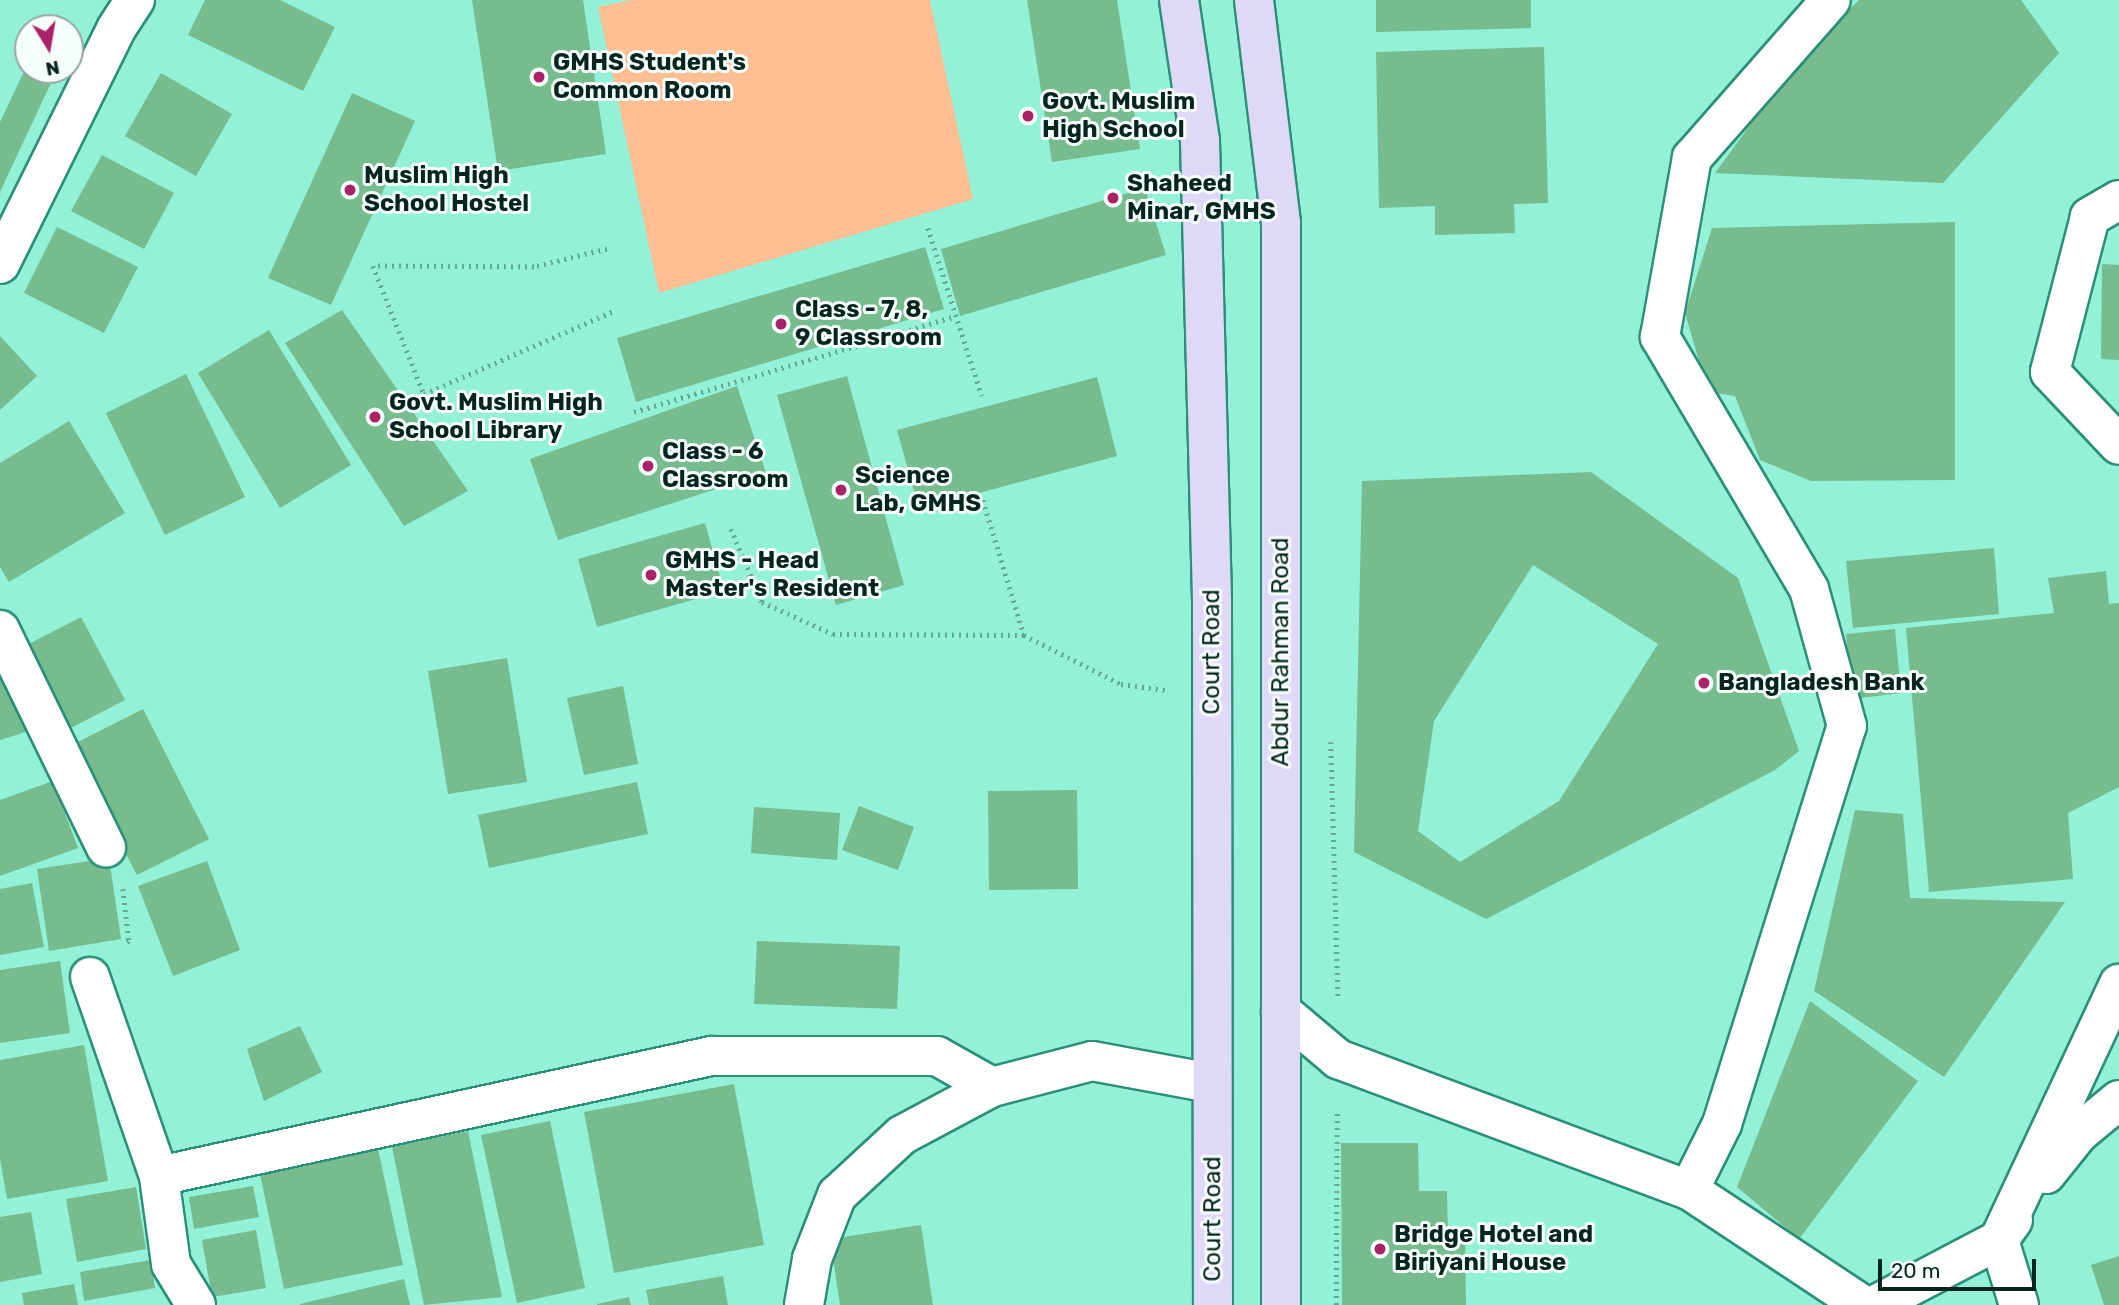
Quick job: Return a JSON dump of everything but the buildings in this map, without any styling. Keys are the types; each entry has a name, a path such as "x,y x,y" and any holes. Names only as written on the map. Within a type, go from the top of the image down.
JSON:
{"main road":[{"name":"Court Road","path":"1178,0 1200,141 1212,600 1213,1305"},
{"name":"Abdur Rahman Road","path":"1254,0 1281,223 1280,1305"}],"street":[{"path":"0,264 135,0"},
{"path":"1689,1190 1722,1124 1847,726 1809,589 1660,337 1692,158 1831,0"},
{"path":"2119,200 2090,216 2050,372 2119,444"},
{"path":"0,630 106,847"},
{"path":"90,977 111,1026 159,1176 171,1264 197,1305"},
{"path":"2019,1305 1999,1240 2119,984"},
{"path":"1280,1011 1338,1059 1689,1190 1863,1305"},
{"path":"159,1176 711,1056 937,1056 992,1087"},
{"path":"804,1305 812,1259 837,1195 902,1135 992,1087 1093,1060 1212,1083"},
{"path":"1875,1305 1999,1240 2079,1133 2119,1100"}],"path":[{"path":"928,228 982,396"},
{"path":"607,249 534,267 373,266 424,394 612,312"},
{"path":"634,412 956,316"},
{"path":"983,500 1024,635"},
{"path":"731,529 762,602 833,634 1024,635 1121,684 1174,691"},
{"path":"90,977 129,940 121,880 106,847"}],"shaded area":[{"path":"631,0 930,0 973,199 659,293 598,7"}],"place":[{"name":"GMHS Student's Common Room","path":"539,77"},
{"name":"Govt. Muslim High School","path":"1028,116"},
{"name":"Muslim High School Hostel","path":"350,190"},
{"name":"Shaheed Minar, GMHS","path":"1113,198"},
{"name":"Class - 7, 8, 9 Classroom","path":"781,324"},
{"name":"Govt. Muslim High School Library","path":"375,417"},
{"name":"Class - 6 Classroom","path":"648,466"},
{"name":"Science Lab, GMHS","path":"841,490"},
{"name":"GMHS - Head Master's Resident","path":"651,575"},
{"name":"Bangladesh Bank","path":"1704,683"},
{"name":"Bridge Hotel and Biriyani House","path":"1380,1249"}]}
